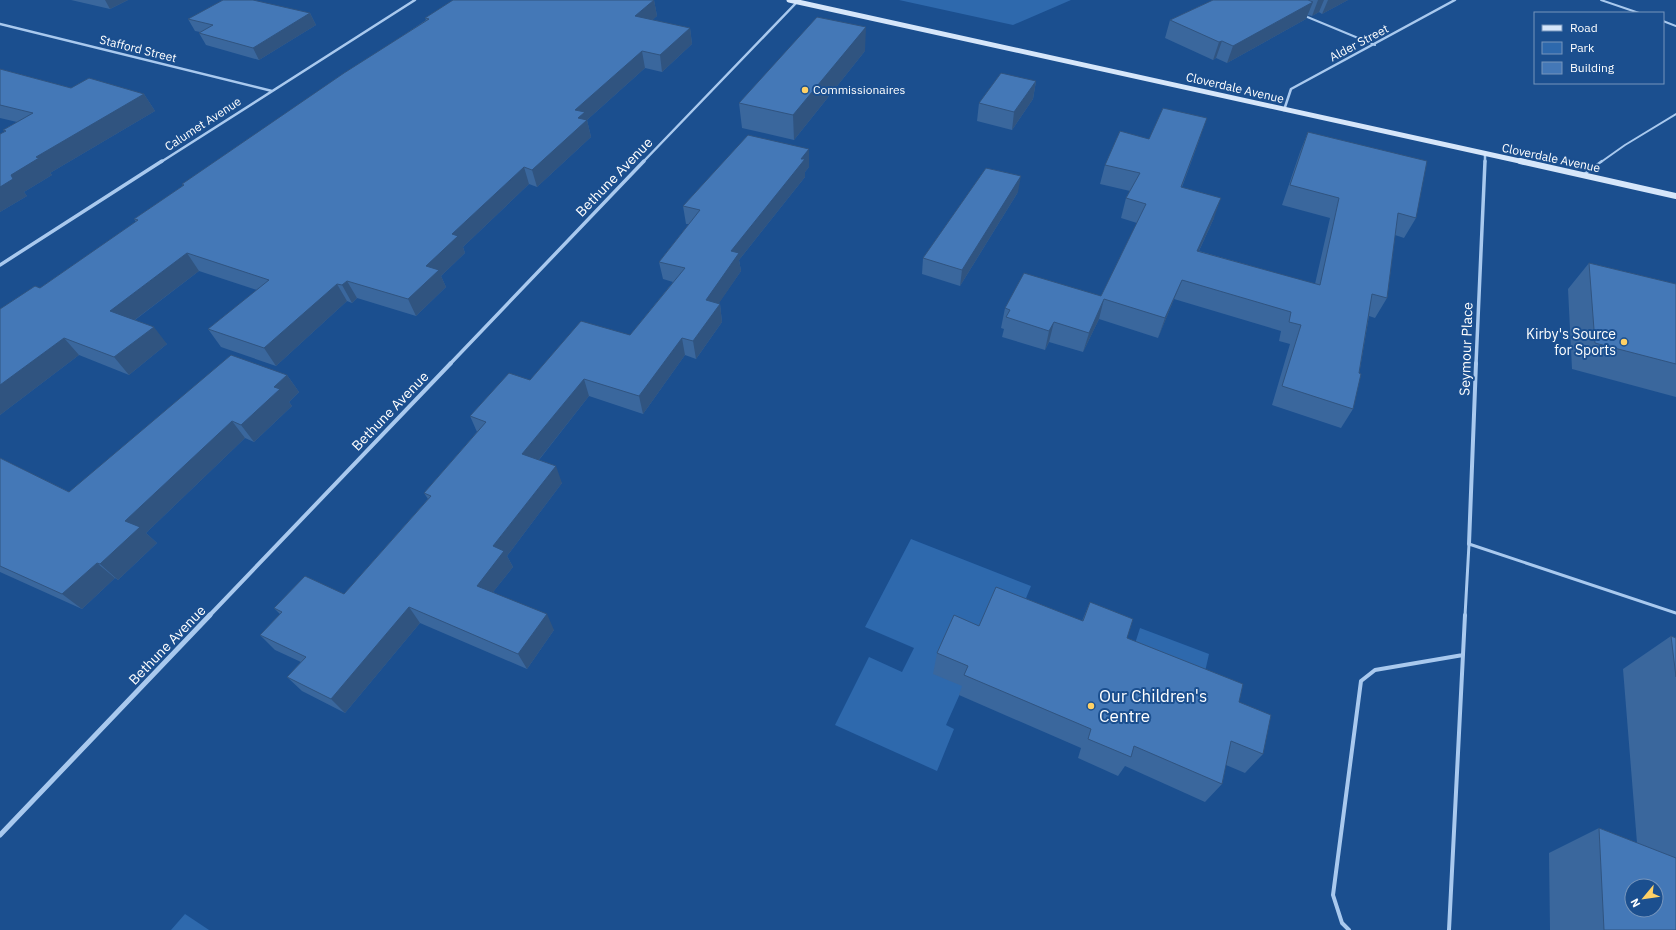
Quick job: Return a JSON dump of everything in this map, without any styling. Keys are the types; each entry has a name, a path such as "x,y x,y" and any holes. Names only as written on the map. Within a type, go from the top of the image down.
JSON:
{"main road":[{"name":"Cloverdale Avenue","path":"789,0 1676,196"}],"street":[{"name":"Calumet Avenue","path":"0,265 416,0"},
{"name":"Alder Street","path":"1284,110 1291,89 1375,45 1454,0"},
{"name":"Bethune Avenue","path":"0,835 797,2"},
{"name":"Stafford Street","path":"0,24 272,91"},
{"name":"Seymour Place","path":"1469,544 1486,155"}],"lane":[{"path":"1601,0 1636,12"},
{"path":"1303,15 1375,45"},
{"path":"1664,21 1676,26"},
{"path":"1581,176 1625,145 1676,114"},
{"path":"1449,930 1469,544 1676,613"},
{"path":"1349,930 1342,923 1333,895 1361,681 1375,670 1463,655"}],"green space":[{"path":"899,0 1071,0 1013,25"},
{"path":"911,539 1031,586 1017,620 963,687 946,725 954,729 937,771 835,725 869,657 902,672 914,648 865,627"},
{"path":"1140,628 1209,654 1200,694 1132,653"},
{"path":"185,914 209,930 171,930"}],"building":[{"path":"223,0 253,0 310,13 253,48 199,33 213,25 188,19"},
{"path":"453,0 654,0 635,16 690,28 660,55 642,51 575,110 585,112 578,118 587,120 532,170 524,167 452,234 458,236 426,266 439,270 408,299 347,281 342,285 337,284 264,348 208,329 269,280 187,253 110,311 154,327 114,357 64,338 0,385 0,309 35,286 40,288 138,220 134,219 184,185 182,184 344,73 429,19 425,18"},
{"path":"1213,0 1308,0 1313,2 1233,46 1222,41 1219,42 1170,20"},
{"path":"817,17 866,27 793,115 739,103"},
{"path":"0,69 71,88 89,78 144,94 36,157 39,158 11,175 13,179 0,187 0,134 6,131 3,130 33,113 0,105"},
{"path":"1001,73 1036,81 1014,112 979,103"},
{"path":"1163,108 1207,118 1181,187 1221,198 1197,251 1320,285 1339,198 1290,185 1308,132 1427,161 1416,218 1398,213 1387,298 1372,294 1359,373 1361,374 1353,409 1282,386 1301,325 1289,322 1291,312 1182,280 1165,318 1104,299 1089,333 1054,322 1049,331 1006,317 1010,310 1005,308 1024,273 1101,296 1146,204 1126,198 1140,173 1105,165 1120,131 1149,139"},
{"path":"748,135 809,149 801,159 805,159 731,251 739,253 706,300 720,304 693,341 682,338 639,396 584,379 522,454 556,466 493,546 504,551 477,586 547,614 518,654 409,607 331,699 287,677 306,657 260,635 282,612 274,608 305,576 344,594 431,496 424,493 486,422 470,416 509,373 530,380 581,321 630,335 685,268 659,262 700,210 683,206"},
{"path":"986,168 1021,176 962,270 923,258"},
{"path":"1589,263 1676,284 1676,364 1595,343"},
{"path":"231,355 287,375 274,387 280,389 241,425 232,421 125,521 140,527 100,564 97,563 62,594 0,566 0,458 69,492"},
{"name":"Our Children's Centre","path":"996,587 1083,621 1090,602 1133,619 1127,638 1243,684 1239,702 1271,715 1263,754 1231,741 1222,784 1134,746 1131,757 1088,739 1091,729 964,675 968,666 937,653 954,615 979,626"},
{"path":"1671,636 1676,638 1676,677"},
{"path":"1599,828 1676,858 1676,930 1604,930"}],"place":[{"name":"Commissionaires","path":"805,90"},
{"name":"Kirby's Source for Sports","path":"1624,342"},
{"name":"Our Children's Centre","path":"1091,706"}]}
